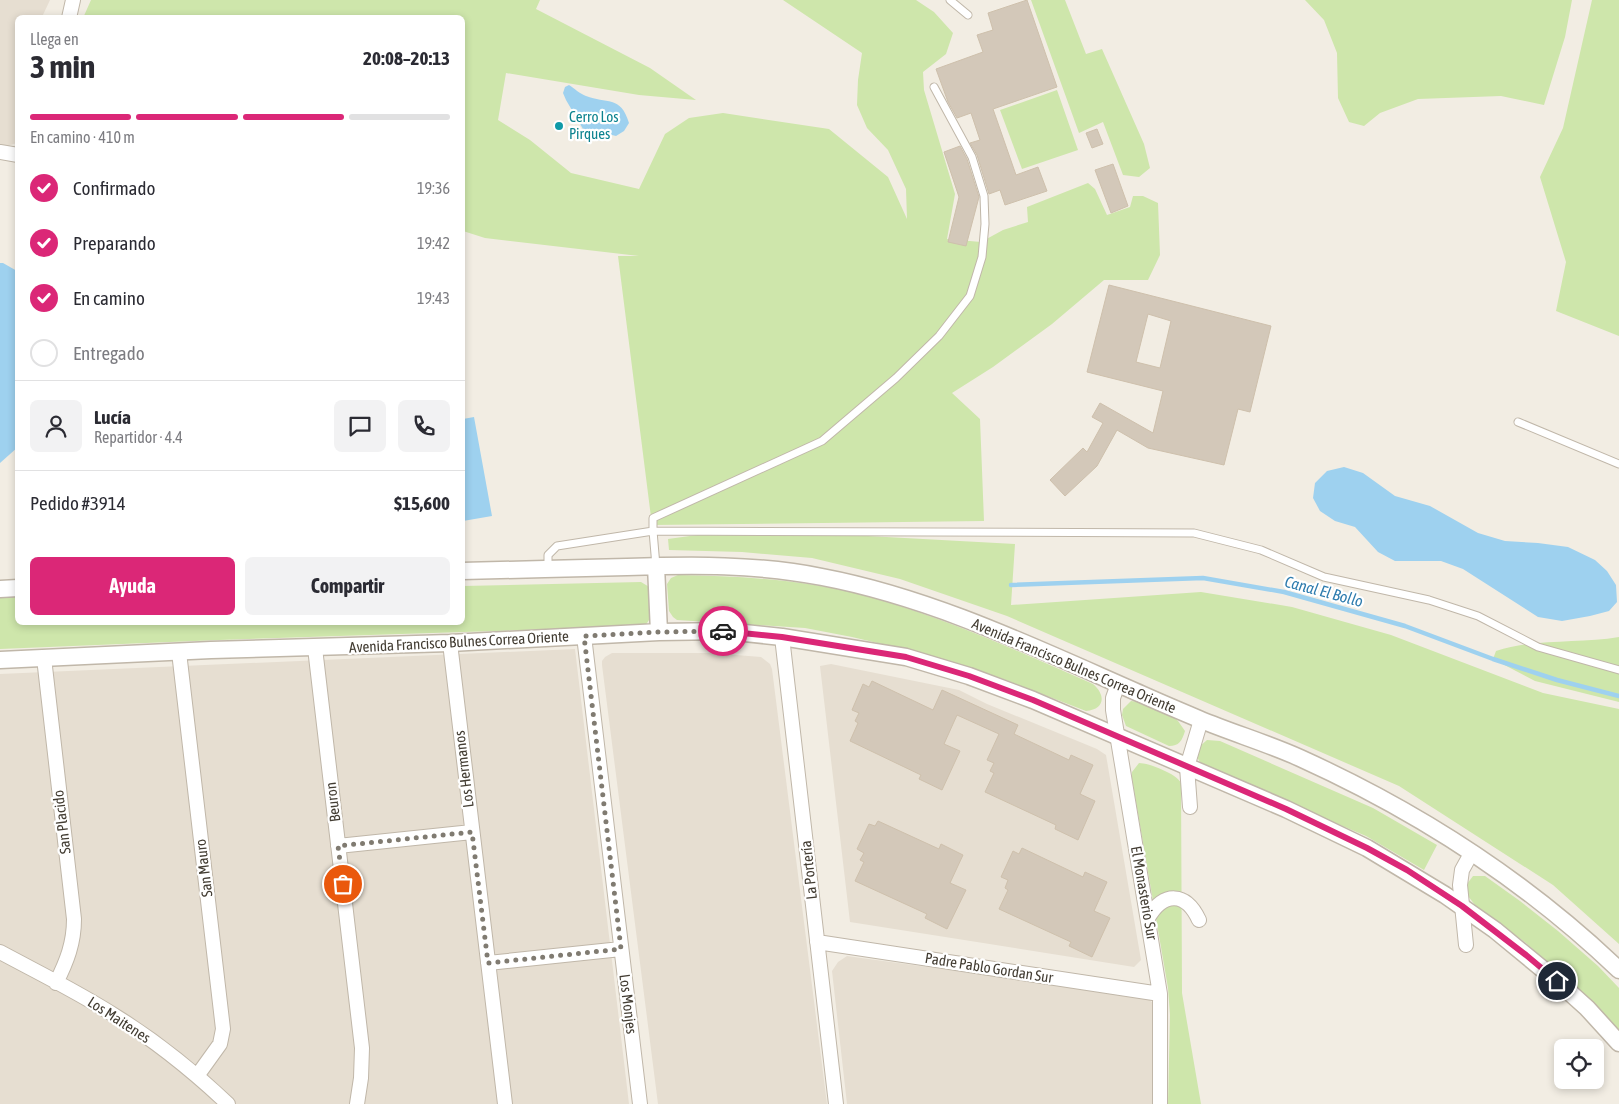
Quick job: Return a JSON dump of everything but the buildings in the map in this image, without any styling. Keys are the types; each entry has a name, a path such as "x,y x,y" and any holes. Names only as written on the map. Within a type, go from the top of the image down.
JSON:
{"street":[{"path":"70,15 73,0"},
{"path":"0,152 15,154"},
{"name":"Avenida Francisco Bulnes Correa Oriente","path":"465,571 702,565 770,569 822,577 912,600 979,625 1201,720 1296,756 1341,777 1408,813 1472,852 1543,904 1619,970"},
{"path":"656,566 659,632"},
{"path":"0,589 15,588"},
{"name":"Avenida Francisco Bulnes Correa Oriente","path":"0,660 450,643 659,632 726,631 782,637 915,660 969,676 1033,700 1286,809 1367,848 1407,870 1462,906 1526,955 1587,1008 1619,1043"},
{"name":"Los Monjes","path":"584,636 640,1104"},
{"name":"La Portería","path":"782,637 836,1104"},
{"name":"Los Hermanos","path":"450,643 505,1104"},
{"name":"Beuron","path":"315,648 362,1048 361,1078 357,1104"},
{"name":"San Mauro","path":"179,652 223,1029 220,1044 197,1076"},
{"name":"San Placido","path":"44,658 74,919 70,952 56,983"},
{"name":"El Monasterio Sur","path":"1118,684 1113,698 1112,710 1160,994 1160,1104"},
{"path":"1190,807 1187,767 1201,720"},
{"path":"338,846 472,832"},
{"path":"1466,945 1460,885 1462,870 1472,852"},
{"path":"1148,918 1155,906 1168,899 1174,899 1181,900 1193,907 1199,920"},
{"name":"Padre Pablo Gordan Sur","path":"817,942 1160,994"},
{"path":"488,963 621,949"},
{"name":"Los Maitenes","path":"0,952 92,1002 140,1032 197,1076 228,1104"}],"lane":[{"path":"950,0 968,15"},
{"path":"656,566 653,518 822,441 896,378 939,336 970,296 982,257 985,224 984,196 972,157 934,87"},
{"path":"1518,422 1619,464"},
{"path":"548,569 548,555 557,546 654,531 1194,533 1261,550 1324,577 1429,600 1478,616 1538,647 1619,670"}],"shaded area":[{"path":"0,0 50,0 43,15 15,15 15,144 0,148"},
{"path":"575,649 629,1104 0,1104 0,674"},
{"path":"612,653 711,653 761,657 770,664 827,1104 658,1104 602,665 605,657"},
{"path":"831,664 959,690 987,704 1097,749 1106,755 1141,960 1134,967 850,922 820,666"},
{"path":"847,956 1146,997 1152,1002 1155,1009 1155,1104 847,1104 832,971 838,962"}],"green space":[{"path":"91,0 540,0 536,9 650,68 696,100 639,95 506,73 498,120 530,140 571,173 639,189 665,134 689,118 723,113 829,129 888,177 907,219 906,189 888,150 867,128 857,105 862,53 783,0 916,0 934,12 953,33 946,54 923,72 924,90 955,194 947,239 981,242 1003,230 1028,222 1027,207 1088,183 1095,189 1107,215 1130,207 1133,196 1143,196 1158,203 1160,255 1148,280 1104,280 1052,324 993,367 952,393 980,419 984,521 652,525 618,256 639,256 485,238 465,232 465,15 84,15"},
{"path":"1031,0 1065,0 1086,54 1102,49 1144,144 1150,168 1139,177 1123,175 1103,122 1079,133"},
{"path":"1305,0 1572,0 1565,37 1544,105 1501,96 1418,99 1380,113 1364,126 1349,122 1338,98 1337,53 1324,20"},
{"path":"1592,0 1619,0 1619,336 1556,311 1566,262 1540,177 1563,128"},
{"path":"1057,90 1078,150 1022,169 1000,110"},
{"path":"741,529 1015,544 1011,605 1201,592 1292,607 1391,635 1543,693 1619,709 1619,944 1553,885 1399,786 1007,616 900,579 812,558 742,552 669,550 668,539"},
{"path":"678,575 745,577 789,581 833,588 886,602 946,622 1093,684 1100,693 1102,701 1097,707 1086,711 1003,679 924,654 805,628 677,620 669,611 667,584 671,578"},
{"path":"641,582 651,588 651,617 645,626 0,649 0,598 15,597 15,625 465,625 465,586"},
{"path":"1619,637 1619,702 1535,681 1493,659 1496,651 1526,644"},
{"path":"1131,701 1138,702 1178,721 1185,731 1180,742 1169,746 1126,726 1122,715 1123,709"},
{"path":"1207,740 1220,741 1373,808 1437,845 1424,870 1366,836 1202,766 1197,757 1199,747"},
{"path":"1139,763 1162,770 1174,776 1181,783 1182,993 1201,1104 1168,1104 1170,1015 1168,988 1132,779 1132,772"},
{"path":"1473,876 1485,876 1520,901 1598,966 1619,988 1619,1034 1574,986 1526,943 1475,905 1468,896 1467,884"}],"water":[{"path":"569,85 586,96 612,102 622,108 629,123 624,131 601,141 591,138 583,129 563,93 565,87"},
{"path":"0,263 3,263 15,270 15,450 0,463"},
{"path":"474,417 492,516 465,521 465,419"},
{"path":"1344,467 1363,473 1395,496 1430,506 1478,533 1505,541 1568,547 1595,560 1607,571 1616,585 1617,602 1609,611 1590,616 1562,621 1538,617 1463,569 1441,561 1395,561 1378,552 1355,527 1335,521 1320,511 1313,498 1315,483 1327,471"}],"waterway":[{"name":"Canal El Bollo","path":"1011,585 1203,578 1284,592 1405,626 1493,659 1557,680 1619,696"}],"way so far":[{"path":"343,884 338,846 472,832 488,963 621,949 584,636 723,631"}],"place":[{"name":"Cerro Los Pirques","path":"559,126"}],"route":[{"path":"723,631 782,637 906,657 969,676 1033,700 1286,809 1367,848 1407,870 1462,906 1495,930 1557,981"}]}
